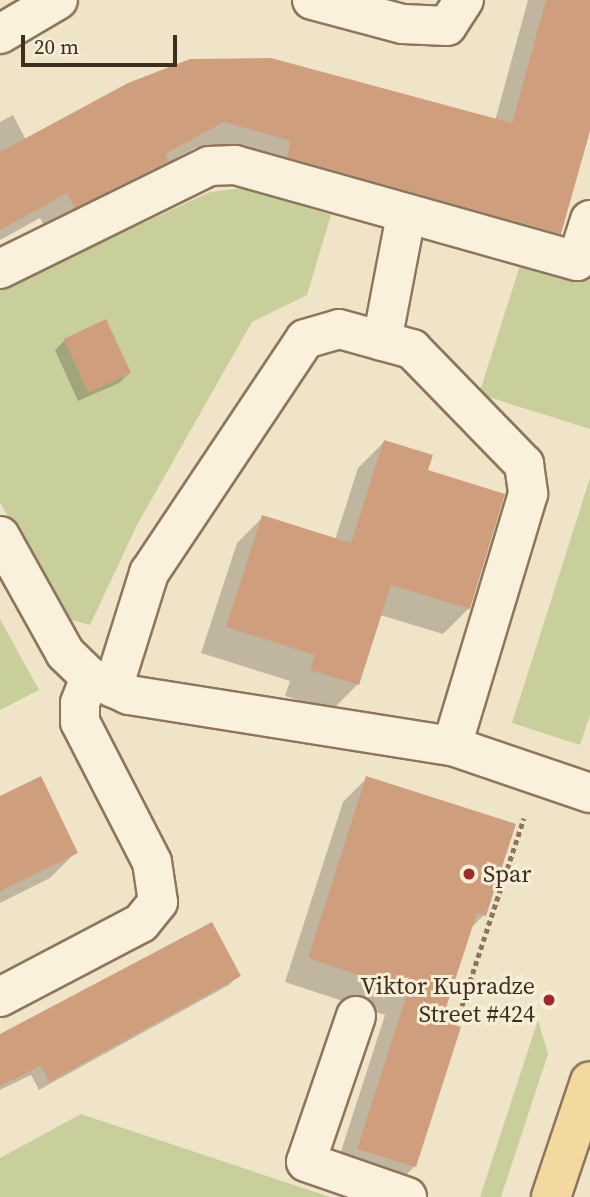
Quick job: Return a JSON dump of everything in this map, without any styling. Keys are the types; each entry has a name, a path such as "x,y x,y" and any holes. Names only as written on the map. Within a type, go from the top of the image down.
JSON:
{"main road":[{"path":"551,1197 590,1081"}],"street":[{"path":"0,34 58,0"},
{"path":"312,0 403,23 447,26 464,0"},
{"path":"0,269 209,166 234,165 577,261 590,220"},
{"path":"382,341 406,215"},
{"path":"0,997 141,923 158,902 152,862 80,722 80,703 101,683 149,573 305,340 339,329 412,349 524,464 528,494 452,746"},
{"path":"0,536 65,653 101,683 128,695 452,746 590,793"},
{"path":"356,1016 306,1162 407,1197"}],"path":[{"path":"459,1014 537,777"}],"green space":[{"path":"242,188 331,215 307,295 252,322 137,525 90,625 61,617 0,502 0,289 210,192"},
{"path":"523,256 590,278 590,429 479,394"},
{"path":"590,478 590,715 580,745 512,723"},
{"path":"0,619 39,690 0,710"},
{"path":"538,1020 548,1054 501,1197 480,1197"},
{"path":"81,1114 330,1197 0,1197 0,1158"}],"building":[{"path":"546,0 590,0 590,131 561,234 287,157 291,141 224,122 165,154 169,161 75,208 67,193 0,230 0,152 128,83 190,59 271,58 512,123"},
{"path":"106,319 131,373 88,393 64,339"},
{"path":"384,440 433,455 428,470 505,494 470,609 391,585 359,685 310,670 315,655 226,627 262,515 351,543"},
{"path":"41,776 78,853 0,891 0,796"},
{"path":"366,776 516,824 486,916 477,913 442,1020 461,1027 416,1167 357,1149 408,991 308,958"},
{"path":"212,922 241,976 49,1082 41,1066 0,1086 0,1034"}],"place":[{"name":"Spar","path":"469,874"},
{"name":"Viktor Kupradze Street #424","path":"549,1000"}]}
